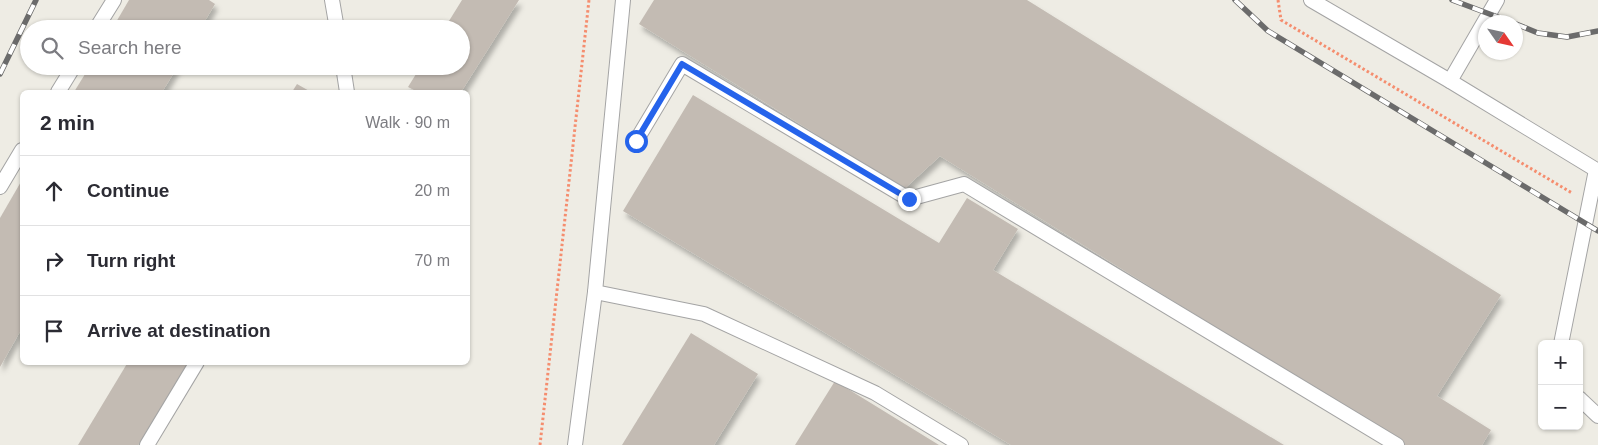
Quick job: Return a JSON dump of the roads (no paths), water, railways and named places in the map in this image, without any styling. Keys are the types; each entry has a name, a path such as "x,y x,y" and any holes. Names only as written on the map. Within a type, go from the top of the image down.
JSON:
{"lane":[{"path":"102,20 114,0"},
{"path":"332,0 335,20"},
{"path":"575,445 595,292 624,0"},
{"path":"1311,0 1450,80 1597,170 1561,340"},
{"path":"1450,80 1497,0"},
{"path":"636,141 682,64 909,199 964,184 1397,445"},
{"path":"59,90 68,75"},
{"path":"345,75 348,90"},
{"path":"0,188 20,153"},
{"path":"595,292 704,314 875,393 961,445"},
{"path":"147,445 195,365"},
{"path":"1583,402 1598,416"}],"railway":[{"path":"26,20 36,0"},
{"path":"1235,0 1268,31 1598,231"},
{"path":"1452,0 1492,15"},
{"path":"1523,27 1538,33 1567,37 1598,31"},
{"path":"0,74 20,33"}]}
